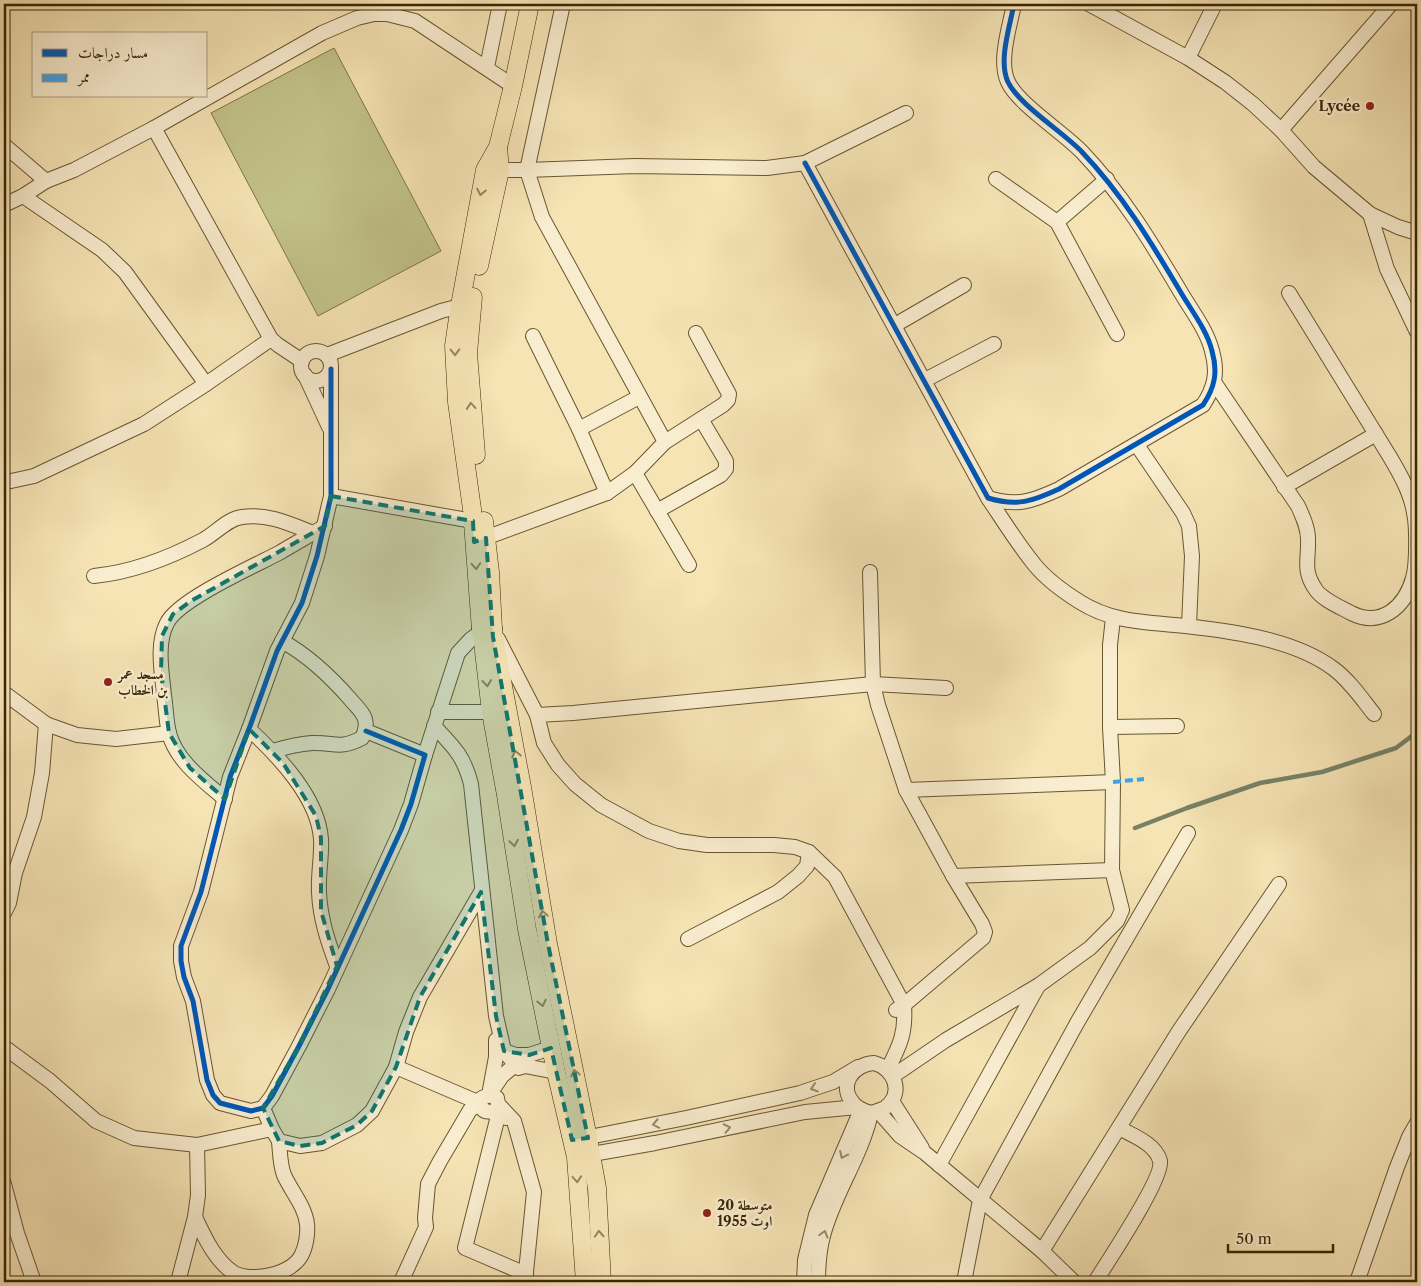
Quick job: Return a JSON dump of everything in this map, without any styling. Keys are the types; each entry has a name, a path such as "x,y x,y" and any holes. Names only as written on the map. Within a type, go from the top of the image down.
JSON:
{"main road":[{"path":"480,540 473,521 457,402 454,346 466,307 492,170 513,86 530,4"},
{"path":"466,307 478,476 480,540 491,712 527,929 556,1072 597,1188 602,1282"},
{"path":"487,632 522,787 582,1147 585,1282"}],"street":[{"path":"487,67 500,4"},
{"path":"563,4 527,170 542,217 665,442"},
{"path":"988,498 1003,502 1036,500 1137,445 1203,405 1212,392 1215,366 1212,350 1204,330 1140,224 1107,179 1080,150 1018,96 1009,83 1005,72 1004,59 1014,4"},
{"path":"1188,58 1216,4"},
{"path":"1281,130 1391,4"},
{"path":"1093,5 1188,58 1225,82 1253,104 1281,130 1314,167 1370,214 1398,227 1417,233"},
{"path":"208,97 322,33 357,18 374,14 399,16 415,21 513,86"},
{"path":"4,205 23,196 46,181 74,170 154,128 207,98"},
{"path":"492,170 635,166 767,168 805,163 906,113"},
{"path":"154,128 271,339 302,361"},
{"path":"4,145 46,181"},
{"path":"805,163 988,498 1034,565 1052,582 1081,603 1113,618 1142,623 1189,626 1272,641 1313,656 1334,669 1352,686 1374,714"},
{"path":"996,179 1058,222 1117,334"},
{"path":"1058,222 1107,179"},
{"path":"23,196 102,250 125,272 206,384"},
{"path":"1370,214 1388,269 1417,332"},
{"path":"895,325 964,285"},
{"path":"1214,382 1298,506 1306,524 1308,540 1307,574 1317,592 1360,617 1382,618 1403,602 1413,577 1416,527 1414,511 1403,481 1289,293"},
{"path":"329,362 441,311 466,307"},
{"path":"480,540 607,493 635,473 665,442 723,405 728,400 729,394 696,333"},
{"path":"533,336 579,430 607,493"},
{"path":"4,481 34,476 144,424 271,339"},
{"path":"925,380 994,344"},
{"path":"331,430 301,366 302,361 308,354 318,351 329,362 331,430 331,496 319,529 302,603 277,651 230,776 200,892 180,946 184,977 194,1001 207,1080 213,1095 220,1103 234,1108 251,1111 263,1108 300,1046 369,902 401,830 411,804 438,712 458,653 471,639 487,632 537,715 544,743 558,765 575,784 601,804 648,831 679,841 707,845 774,845 795,847 809,852 835,877 906,1023 890,1073"},
{"path":"305,375 308,379 318,381 326,377 329,362"},
{"path":"579,430 639,397"},
{"path":"657,511 720,475 726,469 726,461 701,419"},
{"path":"1284,487 1376,434"},
{"path":"1137,445 1183,513 1189,526 1192,556 1189,626"},
{"path":"635,473 689,565"},
{"path":"331,496 473,521"},
{"path":"94,576 116,574 157,562 210,536 227,523 240,517 257,516 319,529"},
{"path":"225,799 190,768 176,749 169,733 162,672 162,636 173,614 191,600 319,529"},
{"path":"870,572 873,684 878,705 906,790 985,932 983,938 900,1008"},
{"path":"890,1073 1039,985 1090,948 1118,920 1122,910 1112,870 1113,782 1110,727 1110,644 1113,618"},
{"path":"273,751 301,744 315,743 341,746 362,738 366,731 366,720 335,682 300,651 282,641"},
{"path":"537,715 873,684 946,688"},
{"path":"4,693 46,724 77,735 116,739 169,733"},
{"path":"438,712 491,712"},
{"path":"4,913 9,902 15,872 34,816 42,773 46,724"},
{"path":"396,1067 492,1106 514,1121 534,1192 526,1278 466,1248 492,1106 496,1057 496,1016 481,892 471,784 467,767 457,750 434,726"},
{"path":"1110,727 1177,726"},
{"path":"249,729 273,751 308,799 316,816 321,838 319,891 321,911 327,938 337,966"},
{"path":"366,731 425,755"},
{"path":"906,790 1113,782"},
{"path":"964,1282 980,1200 1077,1023 1188,833"},
{"path":"688,939 778,892 807,866 809,852"},
{"path":"953,876 1112,870"},
{"path":"1042,1251 1179,1031 1279,884"},
{"path":"4,1047 50,1080 96,1121 134,1138 197,1145 276,1135 300,1146 322,1143 357,1125 372,1111 396,1067 406,1032 420,997 481,892"},
{"path":"1122,910 1136,920"},
{"path":"939,1165 1039,985"},
{"path":"496,1016 516,1059 556,1072"},
{"path":"492,1106 502,1076 516,1059 551,1048"},
{"path":"874,1063 881,1065 890,1073 896,1084 892,1101 886,1108 805,1112 582,1147 800,1093 833,1082 865,1064 874,1063"},
{"path":"858,1067 848,1081 847,1090 849,1098 925,1153 1042,1251 1074,1282"},
{"path":"892,1101 925,1153"},
{"path":"401,1282 426,1227 428,1184 470,1110 492,1106"},
{"path":"194,1217 212,1250 234,1272 247,1277 262,1278 277,1273 302,1256 306,1243 307,1224 299,1203 284,1174 276,1135 263,1108"},
{"path":"804,1282 805,1260 816,1215 867,1110"},
{"path":"818,1282 818,1266 823,1236 866,1133 867,1110"},
{"path":"1357,1282 1397,1167 1417,1123"},
{"path":"1095,1282 1150,1190 1159,1170 1160,1162 1156,1153 1144,1142 1119,1128"},
{"path":"178,1282 198,1195 197,1145"},
{"path":"4,1184 17,1233 34,1282"}],"highlighted area":[{"path":"331,496 473,521 474,542 486,538 493,637 548,944 588,1138 572,1140 551,1048 529,1055 504,1051 496,1016 481,892 420,997 396,1067 372,1111 357,1125 322,1143 300,1146 279,1141 263,1108 299,1046 337,966 321,911 321,838 316,816 283,763 249,729 225,799 190,768 169,733 161,672 162,636 173,614 191,601 325,526"}],"green space":[{"path":"334,48 441,251 318,316 211,113"}],"waterway":[{"path":"1135,828 1260,783 1322,772 1396,748 1417,732"}],"marked path":[{"path":"1113,782 1144,779"}],"cycle path":[{"path":"805,163 988,498 998,501 1016,502 1050,493 1203,405 1213,386 1215,366 1210,343 1198,320 1147,237 1097,168 1074,144 1031,109 1008,82 1005,74 1004,54 1014,4"},
{"path":"331,369 331,496 317,556 302,603 277,651 230,777 201,892 181,946 184,977 193,1001 207,1080 213,1095 220,1103 251,1111 263,1108 272,1096 328,989 401,830 411,804 425,755 366,731"}],"place":[{"name":"Lycée","path":"1370,106"},
{"name":"مسجد عمر بن الخطاب","path":"108,682"},
{"name":"متوسطة 20 اوت 1955","path":"707,1213"}]}
